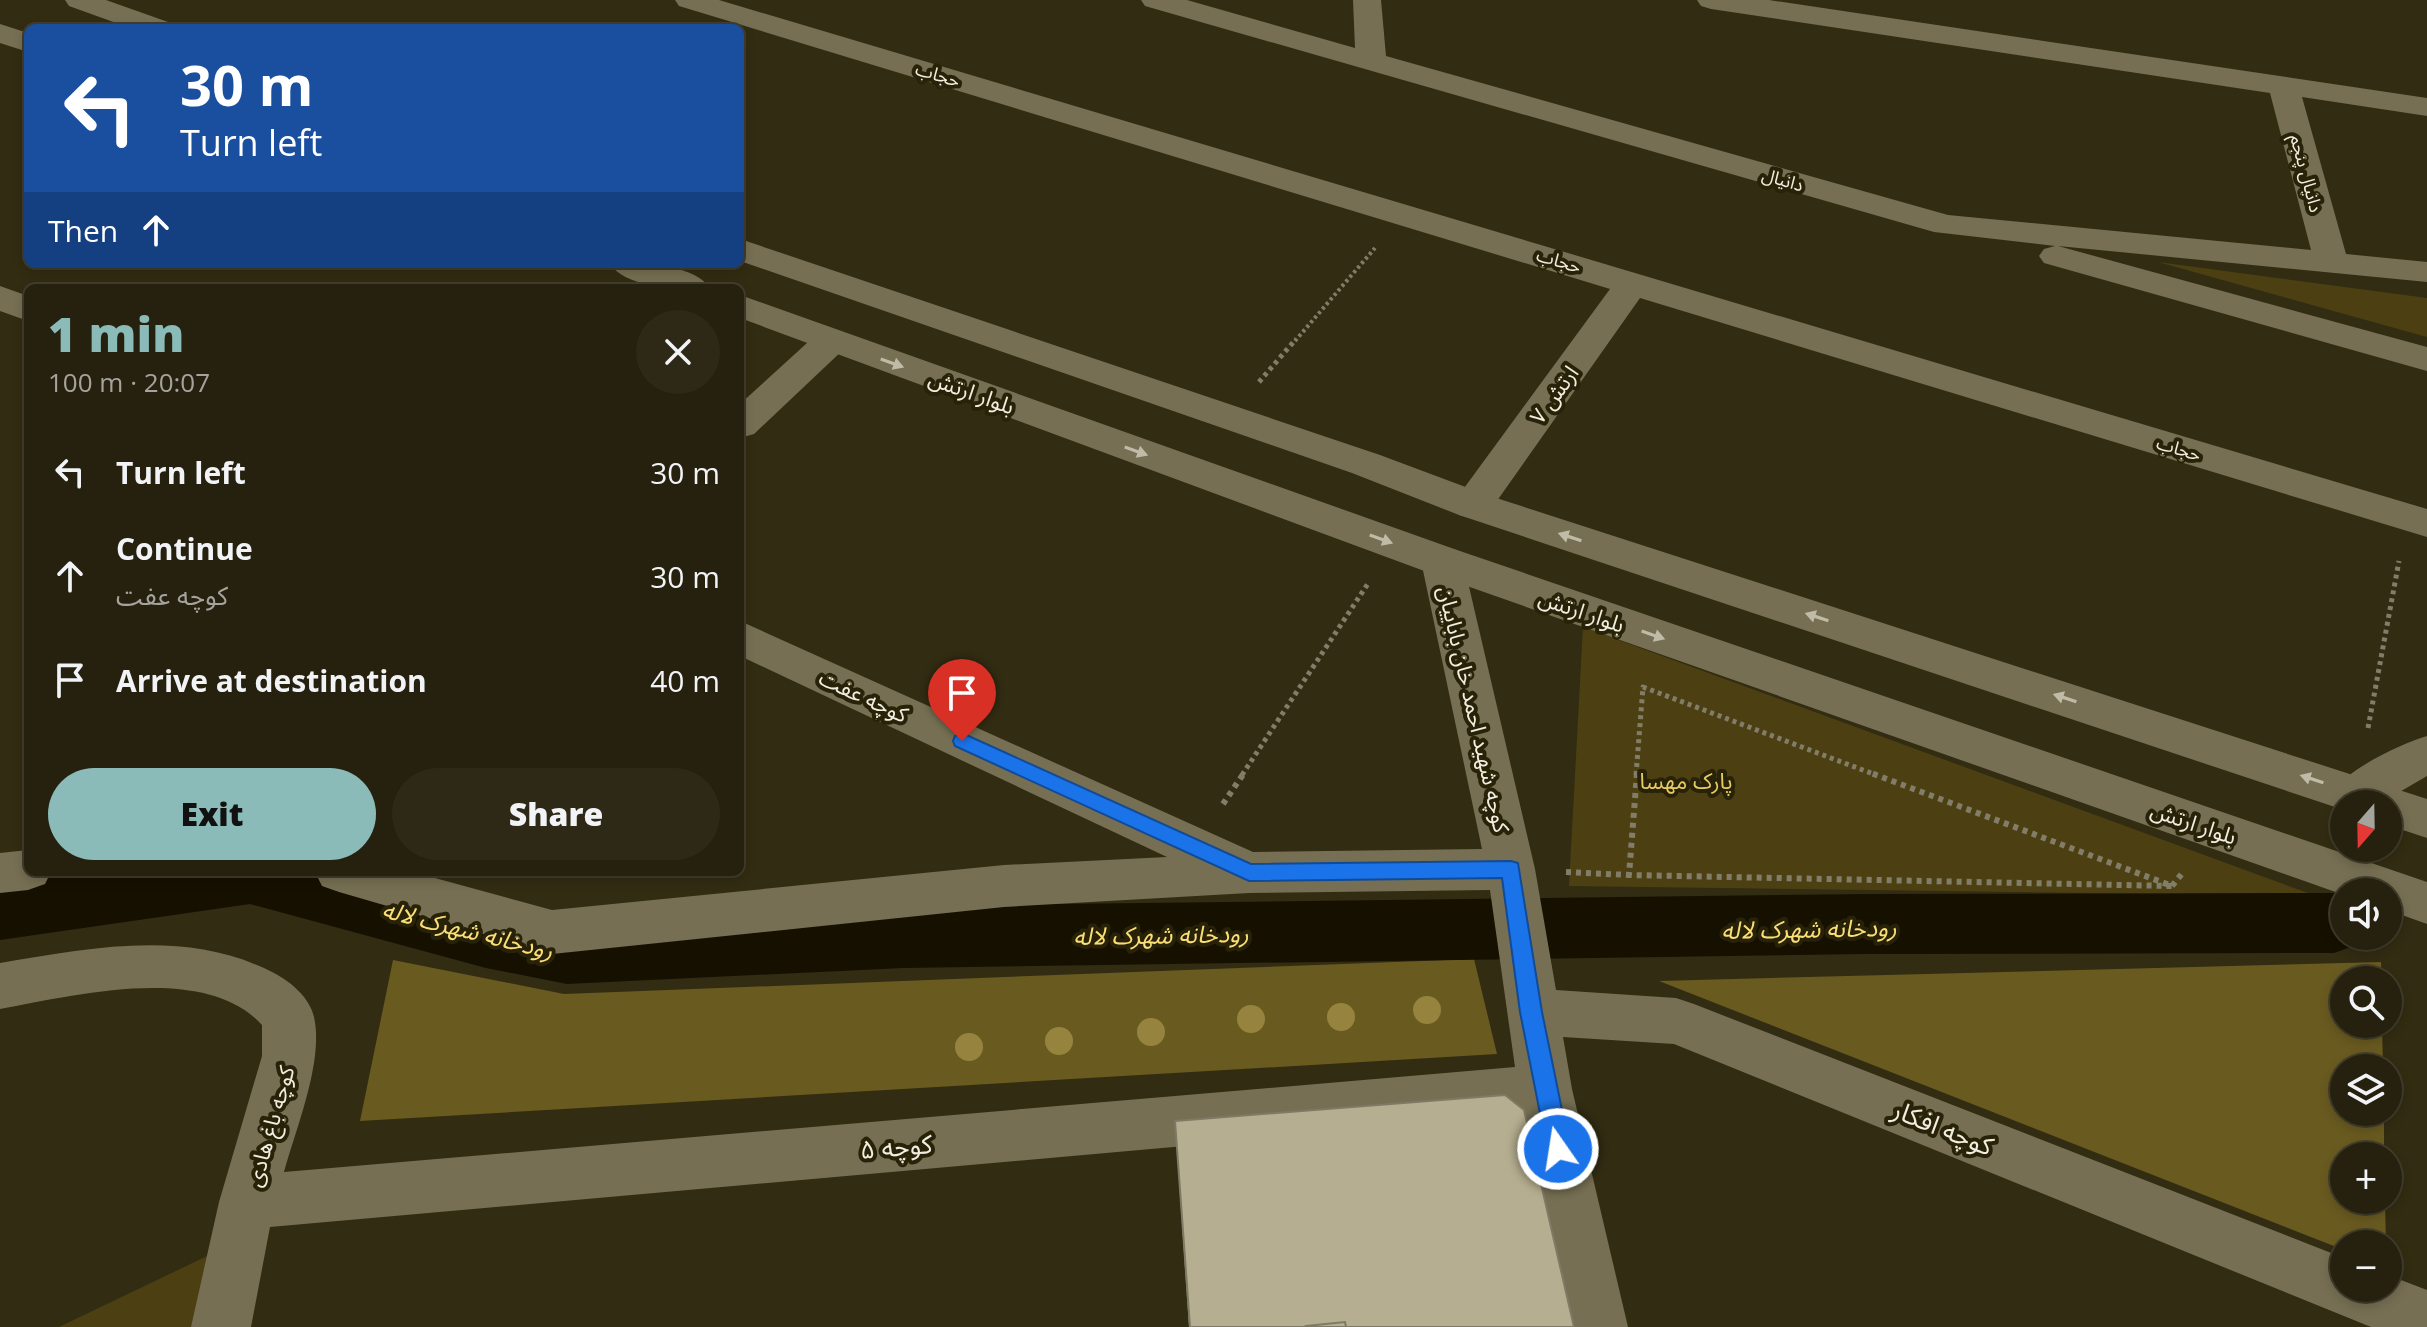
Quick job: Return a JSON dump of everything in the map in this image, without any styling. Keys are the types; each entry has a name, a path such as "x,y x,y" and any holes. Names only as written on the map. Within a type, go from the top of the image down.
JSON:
{"street":[{"path":"79,0 147,24"},
{"name":"حجاب","path":"689,0 2417,520"},
{"name":"دانیال","path":"1155,0 1946,225 2427,272"},
{"path":"1367,0 1371,62"},
{"path":"1711,0 2427,107"},
{"path":"0,33 24,42"},
{"name":"دانیال پنجم","path":"2283,85 2331,261"},
{"path":"1946,225 2427,359"},
{"path":"744,250 1366,464 1473,505 2343,790"},
{"path":"644,268 688,278"},
{"name":"ارتش ۷","path":"1442,561 1473,505 1633,283"},
{"path":"0,297 24,308"},
{"name":"بلوار ارتش","path":"744,308 1442,561 2427,903"},
{"path":"744,421 831,341"},
{"name":"کوچه شهید احمد خان باباییان","path":"1442,561 1514,885 1545,1089 1598,1327"},
{"name":"کوچه عفت","path":"744,639 1249,873"},
{"path":"2389,790 2427,754"},
{"path":"2402,810 2427,819"},
{"path":"0,873 24,870"},
{"path":"353,876 552,932 1004,886 1249,873 1514,885"},
{"name":"کوچه باغ هادی","path":"0,986 106,969 191,969 233,979 266,995 288,1017 289,1056 247,1202 221,1327"},
{"name":"کوچه افکار","path":"1530,998 1676,1021 2330,1281"},
{"name":"کوچه ۵","path":"247,1202 1545,1089"},
{"name":"کوچه افکار","path":"2383,1302 2427,1320"}],"path":[{"path":"1227,418 1405,214"},
{"path":"2379,790 2417,520"},
{"path":"1193,848 1394,544"},
{"path":"1643,687 1761,732 2172,886 1629,875 1643,687"}],"green space":[{"path":"2158,262 2427,298 2427,337"},
{"name":"پارک مهسا","path":"1583,627 2316,896 1569,886"},
{"path":"226,1247 202,1327 59,1327"}],"shaded area":[{"path":"1474,959 1497,1054 360,1121 393,960 564,994"},
{"path":"2381,962 2381,966 2330,966 2330,1038 2382,1038 2383,1054 2330,1054 2330,1126 2384,1126 2384,1142 2330,1142 2330,1214 2385,1214 2386,1230 2330,1230 2330,1245 1659,981"}],"building":[{"path":"1505,1095 1524,1110 1574,1327 1346,1327 1345,1322 1304,1327 1190,1327 1175,1121"},
{"path":"1345,1322 1346,1327 1304,1327 1306,1326"}],"waterway":[{"name":"رودخانه شهرک لاله","path":"0,910 243,876"},
{"name":"رودخانه شهرک لاله","path":"254,876 486,937 567,953 903,937 1864,924 2330,923"}],"route":[{"path":"962,741 1249,873 1511,869 1531,1012 1558,1149"}]}
